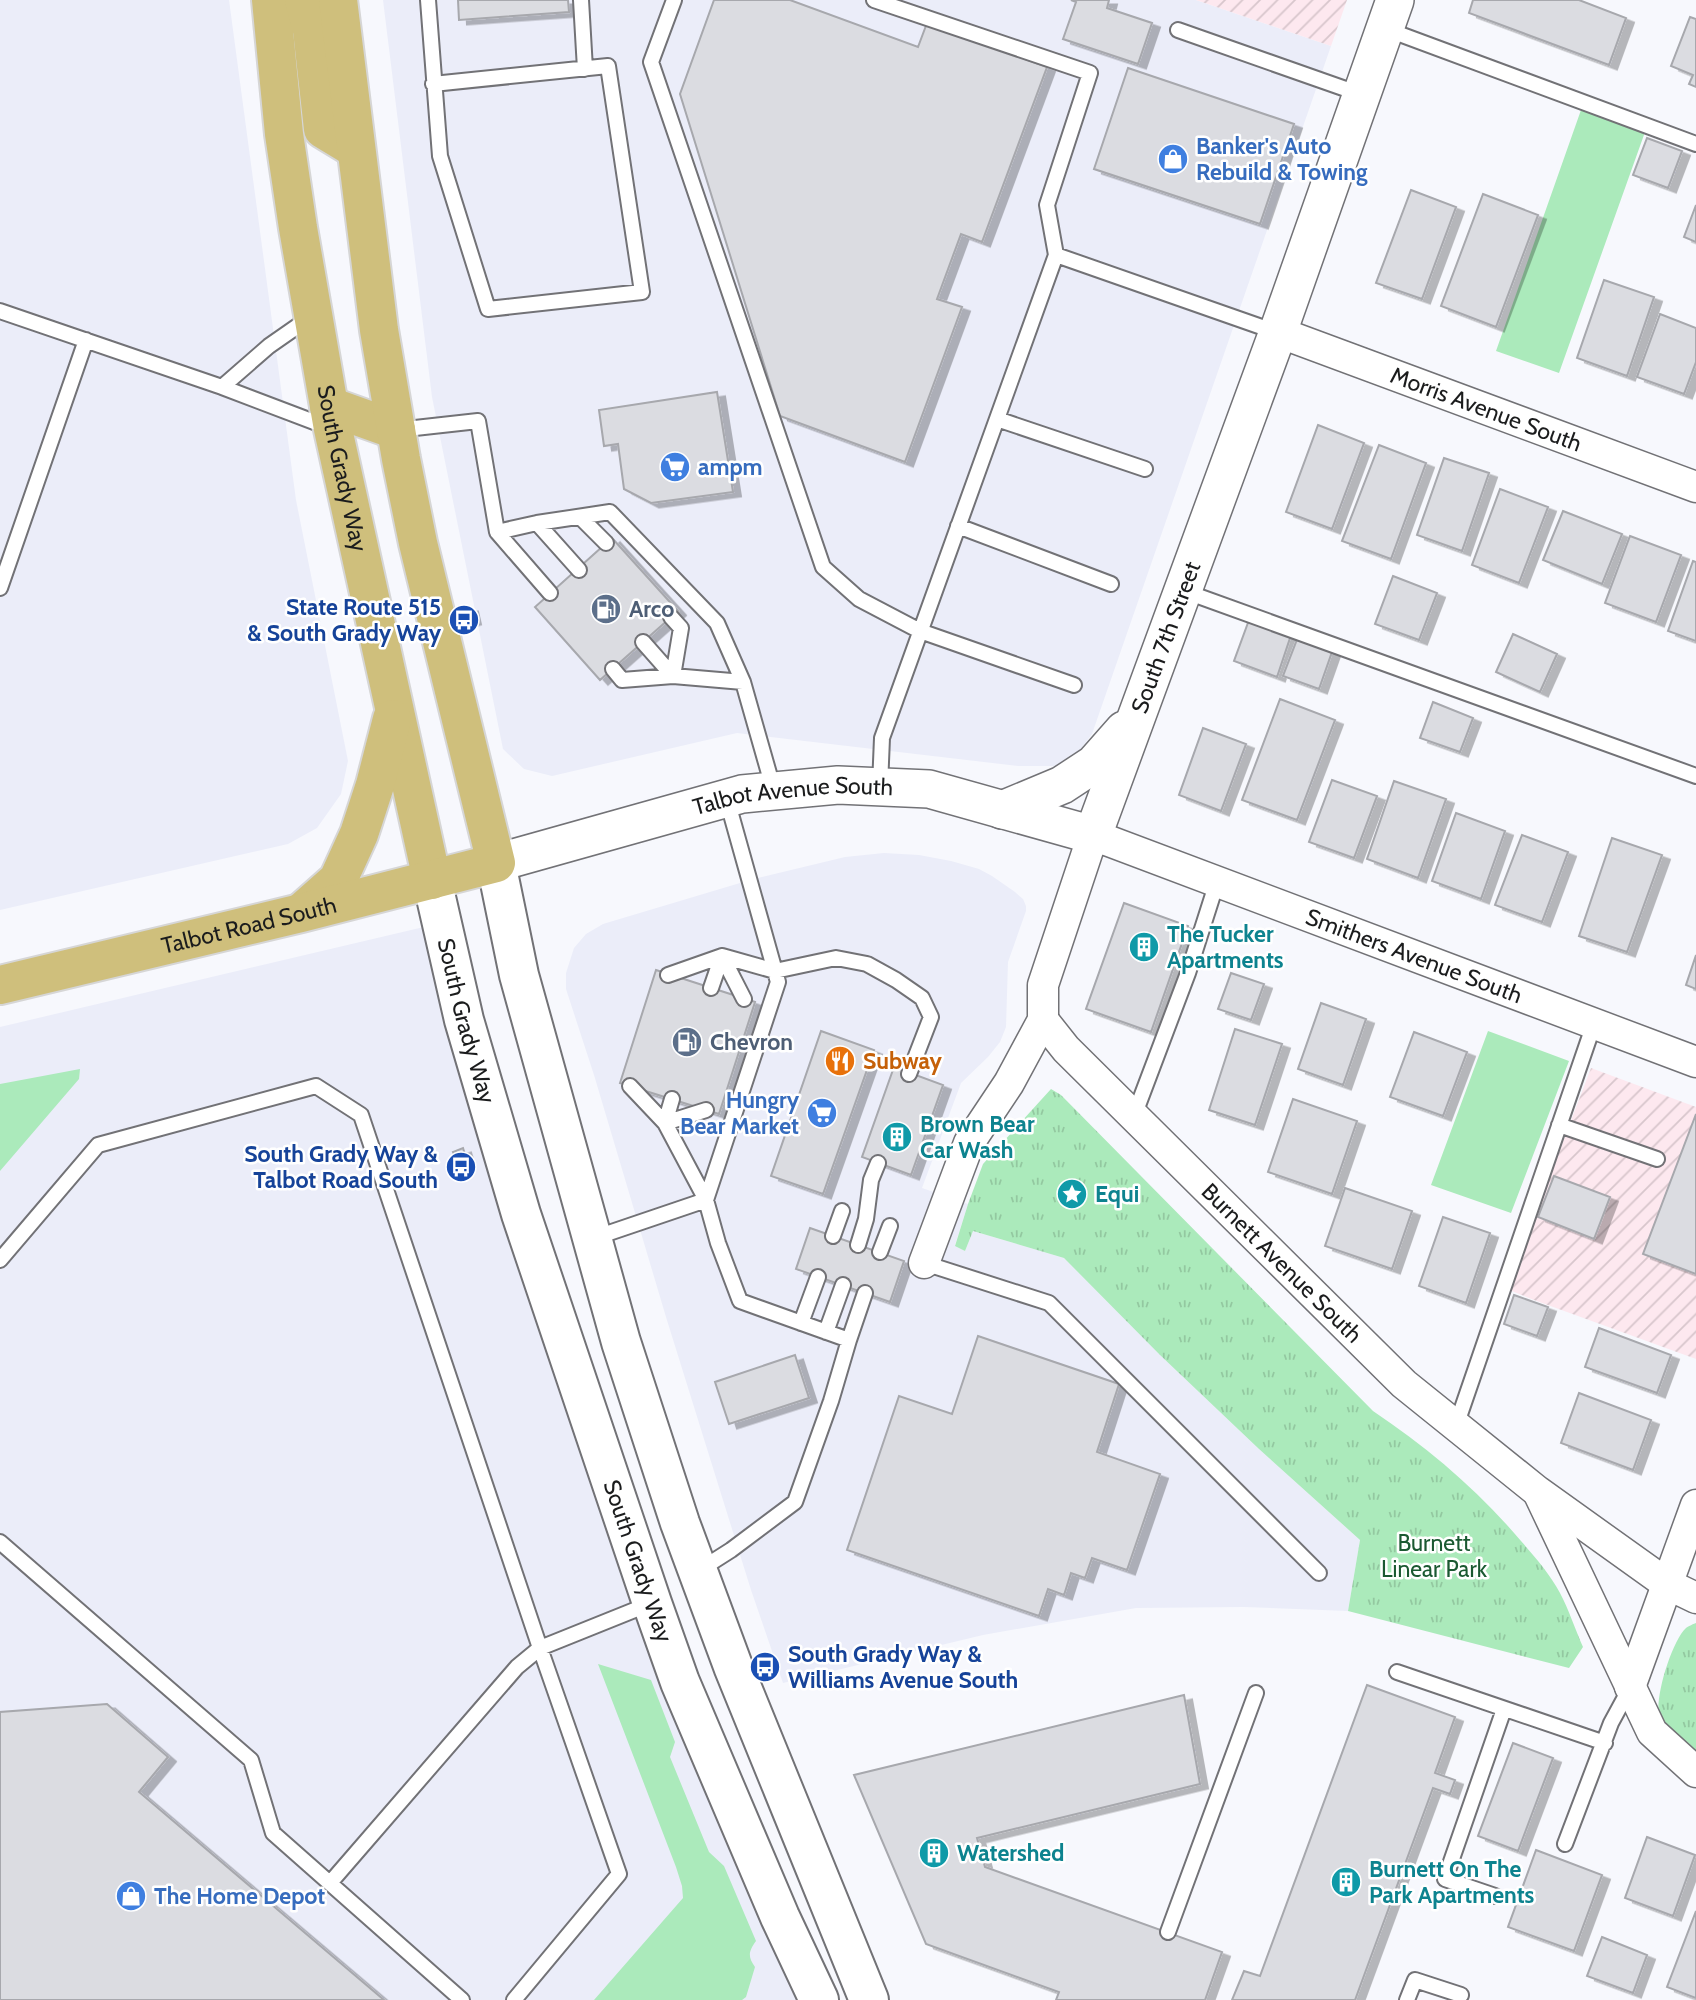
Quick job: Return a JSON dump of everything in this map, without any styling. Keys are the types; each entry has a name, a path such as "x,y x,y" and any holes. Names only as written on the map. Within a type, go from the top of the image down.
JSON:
{"main road":[{"name":"South Grady Way","path":"271,0 284,134 331,418 464,1020 522,1214 680,1682 780,1917 819,2000"},
{"path":"304,0 312,30 323,129 356,149"},
{"path":"338,0 379,330 396,430 418,543 496,863 519,975 621,1342 680,1523 733,1666 869,2000"},
{"path":"331,418 396,430"},
{"path":"301,913 338,880 349,857 375,785 394,710"},
{"name":"Talbot Road South","path":"0,985 496,863"}],"street":[{"name":"South 7th Street","path":"924,1263 969,1143 1009,1083 1042,1020 1043,985 1093,835 1278,332 1389,10"},
{"name":"Morris Avenue South","path":"1278,332 1696,487"},
{"path":"1002,810 1062,785 1094,764 1137,716"},
{"name":"Talbot Avenue South","path":"496,863 742,794 838,785 929,789 1093,835"},
{"name":"Smithers Avenue South","path":"1093,835 1696,1062"},
{"name":"Burnett Avenue South","path":"1042,1020 1066,1049 1404,1384 1537,1491 1667,1584 1696,1598"},
{"name":"Burnett Avenue South","path":"1537,1491 1652,1732 1696,1772"},
{"path":"1630,1687 1696,1505"}],"lane":[{"path":"428,0 433,84 440,156 488,309 642,292 608,66 433,84"},
{"path":"582,0 585,69"},
{"path":"674,0 651,62 822,567 859,599 920,631 1074,685"},
{"path":"874,0 1090,73 1046,205 1056,255 882,738 880,787"},
{"path":"1389,10 1696,144"},
{"path":"1178,30 1361,94"},
{"path":"1056,255 1278,332"},
{"path":"222,387 302,323 313,309"},
{"path":"0,311 222,387 331,418"},
{"path":"0,588 86,341"},
{"path":"997,419 1145,469"},
{"path":"396,430 478,421 497,532 550,593"},
{"path":"497,532 610,512 718,623 743,682 774,791"},
{"path":"580,517 606,543"},
{"path":"537,523 579,569"},
{"path":"958,526 1111,584"},
{"path":"1182,590 1696,776"},
{"path":"671,617 681,628 673,676"},
{"path":"643,642 673,676"},
{"path":"613,669 622,680 673,676 743,682"},
{"path":"706,1200 778,982 727,799"},
{"path":"1134,1116 1188,973 1217,882"},
{"path":"711,988 722,956"},
{"path":"722,956 744,999"},
{"path":"668,975 722,956 775,971 835,958 867,964 922,998 931,1017 909,1074"},
{"path":"1456,1426 1594,1024"},
{"path":"0,1260 98,1145 316,1086 361,1115 619,1874 513,2000"},
{"path":"630,1086 665,1123 706,1200 718,1243 740,1301 849,1340"},
{"path":"665,1123 672,1099"},
{"path":"665,1123 706,1110"},
{"path":"1559,1125 1657,1159"},
{"path":"858,1245 866,1219 871,1180 878,1163"},
{"path":"593,1239 706,1200"},
{"path":"833,1236 842,1211"},
{"path":"880,1252 890,1226"},
{"path":"924,1263 1049,1303 1319,1573"},
{"path":"801,1323 818,1277"},
{"path":"826,1332 843,1285"},
{"path":"698,1571 795,1502 865,1293"},
{"path":"0,1542 251,1760 273,1833 462,2000"},
{"path":"330,1883 517,1667 540,1648 652,1602"},
{"path":"1397,1672 1605,1743"},
{"path":"1565,1843 1611,1723 1630,1687"},
{"path":"1168,1932 1256,1693"},
{"path":"1495,1896 1445,1879 1504,1709"},
{"path":"1407,2000 1415,1980 1461,1994"}],"shaded area":[{"path":"0,0 229,0 296,500 348,761 341,794 317,828 288,844 0,910"},
{"path":"383,0 1196,0 1331,46 1092,734 1074,758 1054,766 1018,766 737,733 552,776 524,769 503,749 432,397"},
{"path":"1196,0 1347,0 1331,46"},
{"path":"884,853 919,855 979,869 1015,892 1026,906 1008,962 1006,1027 1000,1042 988,1057 961,1083 922,1188 968,1204 955,1245 965,1251 973,1231 1064,1258 1160,1355 1360,1540 1348,1611 1244,1607 1136,1608 983,1635 783,1683 751,1590 666,1317 566,989 566,973 574,948 586,934 603,924 750,880 845,857"},
{"path":"445,922 803,2000 0,2000 0,1027"},
{"path":"1591,1068 1696,1107 1696,1359 1507,1289"}],"green space":[{"path":"1581,110 1645,132 1559,373 1496,351"},
{"path":"1488,1031 1569,1061 1511,1213 1431,1185"},
{"path":"80,1069 79,1079 0,1171 0,1084"},
{"name":"Burnett Linear Park","path":"1051,1089 1061,1095 1373,1411 1451,1471 1505,1522 1547,1572 1566,1606 1583,1647 1569,1668 1348,1611 1360,1540 1160,1355 1064,1258 973,1231 965,1251 955,1246 983,1164"},
{"path":"1696,1623 1696,1761 1665,1728 1658,1706 1662,1683 1675,1644 1686,1628"},
{"path":"598,1664 651,1680 675,1742 670,1757 709,1852 724,1866 756,1941 750,1954 755,1967 746,1997 742,2000 594,2000 683,1898 676,1867"}],"building":[{"path":"458,0 568,0 569,12 459,20"},
{"path":"714,0 790,0 918,47 927,23 1047,67 982,242 961,234 937,299 962,307 905,462 780,416 680,94"},
{"path":"1071,0 1109,0 1107,8 1152,23 1138,64 1063,39 1076,2"},
{"path":"1473,0 1579,0 1626,18 1609,65 1469,13"},
{"path":"1690,17 1696,19 1696,87 1689,84 1693,75 1671,66"},
{"path":"1128,68 1294,124 1260,224 1094,169"},
{"path":"1647,138 1682,151 1668,188 1633,175"},
{"path":"1411,190 1456,207 1422,299 1376,283"},
{"path":"1483,194 1538,215 1496,327 1441,306"},
{"path":"1696,205 1696,242 1684,237"},
{"path":"1604,280 1654,297 1627,376 1577,358"},
{"path":"1660,314 1696,328 1696,362 1684,394 1637,377"},
{"name":"ampm","path":"717,392 733,492 651,503 624,489 618,444 604,446 599,410"},
{"path":"1318,425 1364,443 1332,529 1286,512"},
{"path":"1379,445 1426,463 1391,559 1342,541"},
{"path":"1444,458 1489,473 1462,551 1417,535"},
{"path":"1500,489 1548,507 1519,583 1472,565"},
{"path":"1563,511 1622,534 1602,584 1543,560"},
{"path":"1630,536 1681,555 1656,622 1605,603"},
{"name":"Arco","path":"612,538 678,611 600,680 535,607"},
{"path":"1693,561 1696,562 1696,641 1668,631"},
{"path":"1393,576 1437,593 1419,640 1375,624"},
{"path":"470,607 473,620 465,622 462,608"},
{"path":"1249,620 1291,635 1277,677 1234,661"},
{"path":"1513,634 1557,654 1540,692 1496,672"},
{"path":"1298,637 1333,649 1319,689 1283,676"},
{"path":"1280,699 1335,720 1297,820 1242,800"},
{"path":"1433,702 1473,718 1460,752 1420,738"},
{"path":"1203,728 1246,744 1221,811 1179,795"},
{"path":"1332,780 1377,796 1354,858 1309,842"},
{"path":"1394,781 1446,799 1418,878 1367,859"},
{"path":"1456,813 1505,831 1481,899 1432,881"},
{"path":"1522,835 1568,852 1542,922 1495,905"},
{"path":"1612,838 1662,855 1627,952 1579,936"},
{"name":"The Tucker Apartments","path":"1124,903 1188,926 1151,1032 1086,1009"},
{"path":"1696,955 1696,989 1686,985"},
{"name":"Chevron","path":"656,970 755,1002 719,1114 620,1083"},
{"path":"1231,973 1264,984 1251,1020 1218,1009"},
{"path":"1321,1003 1366,1019 1343,1085 1298,1069"},
{"path":"1235,1029 1282,1044 1255,1125 1209,1110"},
{"name":"Hungry Bear Market","path":"821,1031 874,1050 823,1194 771,1176"},
{"path":"1414,1032 1467,1052 1443,1116 1390,1097"},
{"name":"Brown Bear Car Wash","path":"894,1067 943,1085 911,1175 862,1157"},
{"path":"1293,1099 1357,1121 1332,1194 1268,1172"},
{"path":"1696,1114 1696,1274 1643,1254"},
{"path":"463,1148 467,1161 458,1164 453,1152"},
{"path":"1554,1176 1610,1197 1594,1239 1538,1217"},
{"path":"1345,1188 1412,1211 1392,1269 1325,1246"},
{"path":"1443,1217 1490,1233 1466,1303 1419,1286"},
{"path":"810,1228 904,1261 890,1302 796,1269"},
{"path":"1514,1295 1548,1307 1537,1336 1504,1324"},
{"path":"1599,1328 1671,1355 1657,1393 1585,1367"},
{"path":"978,1336 1119,1384 1097,1452 1160,1474 1127,1570 1092,1558 1085,1578 1071,1573 1064,1595 1048,1589 1039,1616 847,1550 899,1396 952,1414"},
{"path":"795,1355 809,1398 729,1424 715,1382"},
{"path":"1579,1393 1651,1420 1633,1470 1561,1443"},
{"name":"Burnett On The Park Apartments","path":"1367,1685 1455,1717 1435,1773 1455,1780 1450,1794 1433,1788 1355,2000 1232,2000 1244,1971 1260,1976"},
{"name":"Watershed","path":"1184,1695 1200,1784 977,1838 985,1867 1222,1952 1205,2000 1056,2000 1059,1992 926,1944 854,1775"},
{"name":"The Home Depot","path":"107,1704 168,1757 139,1792 384,2000 0,2000 0,1712"},
{"path":"1513,1743 1553,1758 1518,1851 1478,1836"},
{"path":"1647,1837 1695,1855 1673,1916 1625,1898"},
{"path":"1536,1850 1602,1875 1574,1951 1508,1927"},
{"path":"1696,1911 1696,1998 1667,1987"},
{"path":"1602,1937 1647,1955 1633,1993 1587,1976"}],"place":[{"name":"Banker's Auto Rebuild & Towing","path":"1173,159"},
{"name":"ampm","path":"675,467"},
{"name":"Arco","path":"606,609"},
{"name":"State Route 515 & South Grady Way","path":"464,620"},
{"name":"The Tucker Apartments","path":"1144,947"},
{"name":"Chevron","path":"687,1042"},
{"name":"Subway","path":"840,1061"},
{"name":"Hungry Bear Market","path":"822,1113"},
{"name":"Brown Bear Car Wash","path":"897,1137"},
{"name":"South Grady Way & Talbot Road South","path":"461,1167"},
{"name":"Equi","path":"1072,1194"},
{"name":"South Grady Way & Williams Avenue South","path":"765,1667"},
{"name":"Watershed","path":"934,1853"},
{"name":"Burnett On The Park Apartments","path":"1346,1882"},
{"name":"The Home Depot","path":"131,1896"}]}
